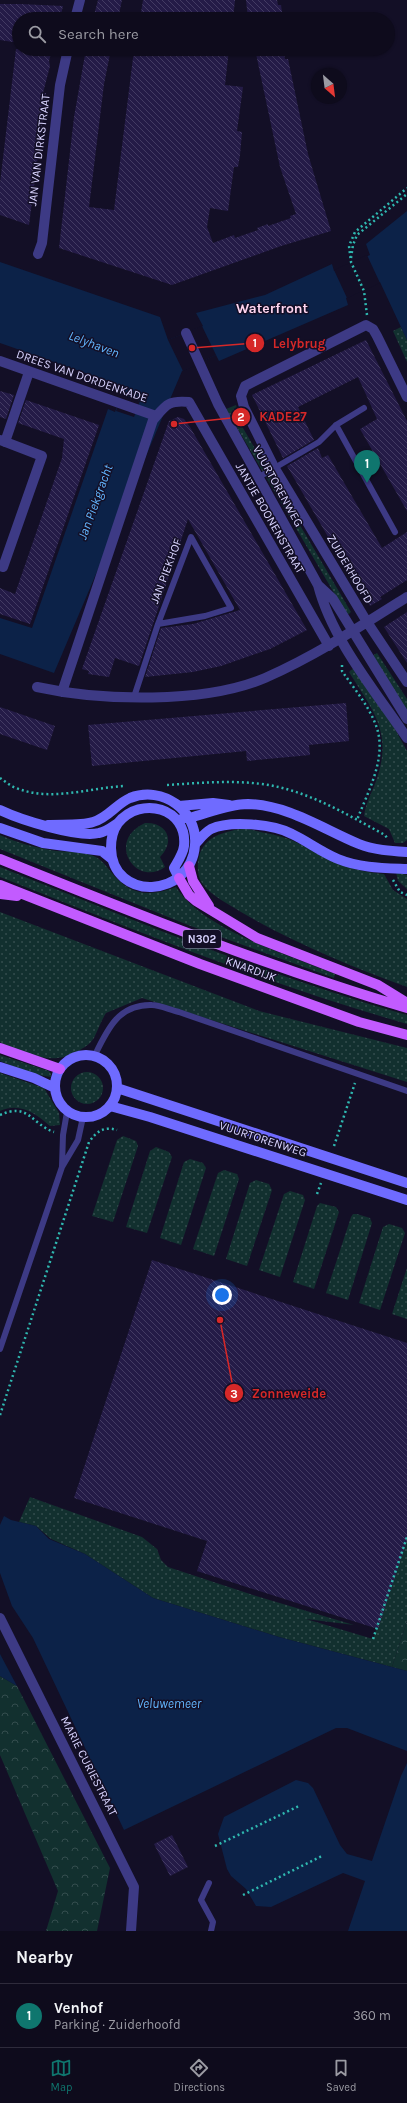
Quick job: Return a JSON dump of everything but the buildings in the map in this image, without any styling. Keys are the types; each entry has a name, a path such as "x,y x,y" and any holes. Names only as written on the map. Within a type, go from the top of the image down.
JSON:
{"main road":[{"name":"KNARDIJK","path":"0,859 211,942 333,986 407,1008"},
{"name":"N302","path":"189,866 193,881 213,911"},
{"name":"N302","path":"178,878 189,895 257,938 378,985 407,1003"},
{"name":"KNARDIJK","path":"0,885 207,967 359,1022 407,1035"},
{"path":"0,894 29,897"},
{"path":"0,1048 60,1070"}],"street":[{"path":"77,12 80,0"},
{"name":"JAN VAN DIRKSTRAAT","path":"38,254 42,243 60,85 66,56"},
{"path":"366,325 373,329 378,336 407,397"},
{"name":"ZUIDERHOOFD","path":"366,325 245,386 241,396 244,407 274,467 367,622 407,682"},
{"name":"VUURTORENWEG","path":"186,333 218,404 318,585 323,606 341,639 407,738"},
{"name":"DREES VAN DORDENKADE","path":"0,362 138,408 156,416"},
{"path":"0,566 3,567 42,456 3,441 30,372"},
{"name":"JANTJE BOONENSTRAAT","path":"156,416 166,405 176,401 189,402 329,646"},
{"path":"62,692 153,420 156,416"},
{"name":"VUURTORENWEG","path":"318,585 333,599 352,632 407,718"},
{"path":"37,687 106,698 179,696 229,688 264,678 329,646 407,597"},
{"path":"48,825 90,823 111,814 123,802 148,794 164,797 179,806 189,818 193,827 196,844"},
{"path":"179,806 213,803 233,806"},
{"path":"173,817 189,818 233,806 248,804 290,812 361,844 390,851 407,852"},
{"path":"0,810 12,816 88,834 104,832 118,823 130,812 145,807 160,809 173,817 178,823 183,838 182,853 174,868 178,878"},
{"path":"112,859 111,844 114,829 118,823"},
{"path":"0,828 43,843 102,851 112,859 119,872 137,885 159,887 178,878 189,866 196,844 210,830 220,826 232,824 266,826 290,833 337,859 363,867 407,869"},
{"path":"94,1057 111,1068 116,1081 115,1097 110,1106 98,1115 83,1117 67,1112 60,1104 55,1088 56,1078 66,1062 75,1058 94,1057"},
{"path":"0,1067 34,1078 55,1088"},
{"name":"VUURTORENWEG","path":"116,1088 329,1159 407,1183"},
{"name":"VUURTORENWEG","path":"110,1106 150,1117 407,1200"},
{"name":"MARIE CURIESTRAAT","path":"0,1618 134,1887 131,1931"}],"lane":[{"path":"259,477 319,442 336,425 364,408"},
{"path":"336,425 395,532"},
{"name":"JAN PIEKHOF","path":"134,697 158,624 190,537 232,608 205,616 158,624"},
{"path":"94,1057 111,1022 120,1014 131,1008 152,1005 179,1012 407,1091"},
{"path":"62,1167 63,1135 67,1112"},
{"path":"0,1349 62,1167 78,1140 83,1117"},
{"path":"209,1883 201,1900 213,1922 211,1931"}],"path":[{"path":"366,325 367,312 364,291 351,262 349,246 355,232 407,188"},
{"path":"351,262 353,245 357,235 407,194"},
{"path":"341,639 342,671 376,724 379,748 377,767 357,820"},
{"path":"329,1159 358,1075"},
{"path":"0,1115 17,1110 25,1112 42,1127 63,1135"},
{"path":"0,1415 89,1142 98,1131 108,1128 117,1130"},
{"path":"78,1140 89,1142"},
{"path":"317,1194 325,1173"},
{"path":"373,1639 407,1537"},
{"path":"216,1846 299,1806"},
{"path":"243,1895 322,1856"}],"green space":[{"path":"401,327 407,340 407,362 393,331"},
{"path":"236,405 237,408 233,411 351,612 347,615 226,409"},
{"path":"377,653 407,699 407,711 372,656"},
{"path":"355,667 395,729 407,751 407,840 403,843 395,843 389,829 364,816 366,805 378,775 382,759 382,745 381,732 377,720 365,697 349,672"},
{"path":"145,823 153,824 164,829 168,839 168,845 160,857 165,867 154,872 144,872 135,867 129,860 126,850 127,840 133,831"},
{"path":"244,828 289,839 345,866 357,870 384,874 393,890 407,899 407,987 364,971 281,934 226,903 206,888 200,880 198,870 198,860 202,850 211,839 223,833"},
{"path":"0,835 20,843 42,848 56,851 79,852 95,856 118,880 133,890 149,893 176,887 188,902 205,916 248,940 335,974 334,978 188,925 0,849"},
{"path":"0,867 252,965 355,1000 407,1015 407,1024 304,992 151,936 0,877"},
{"path":"396,872 407,875 407,889 398,881"},
{"path":"0,912 259,1011 407,1048 407,1082 142,998 106,1013 94,1038 89,1044 70,1055 60,1058 42,1057 23,1052 3,1044 0,1042"},
{"path":"0,1055 49,1071 51,1077 32,1074 0,1061"},
{"path":"87,1072 96,1075 100,1079 103,1088 100,1097 96,1101 87,1104 78,1101 74,1097 71,1088 74,1079 78,1075"},
{"path":"0,1073 44,1088 59,1113 60,1125 50,1126 33,1113 21,1108 0,1111"},
{"path":"123,1136 136,1141 138,1146 113,1222 92,1216 117,1140"},
{"path":"156,1147 169,1152 172,1157 147,1233 126,1227 150,1151"},
{"path":"190,1159 203,1163 206,1168 181,1245 160,1238 184,1162"},
{"path":"224,1170 237,1174 239,1179 214,1256 193,1249 218,1173"},
{"path":"256,1180 269,1184 272,1190 247,1266 226,1259 250,1183"},
{"path":"290,1191 303,1195 305,1200 280,1277 259,1270 284,1194"},
{"path":"320,1203 336,1207 339,1212 314,1289 293,1282 317,1206"},
{"path":"353,1214 370,1218 372,1223 348,1300 326,1293"},
{"path":"389,1224 402,1228 405,1233 380,1310 359,1303 383,1227"},
{"path":"407,1268 407,1319 392,1314"},
{"path":"30,1497 142,1537 157,1549 161,1560 168,1567 256,1596 354,1625 306,1619 373,1639 407,1539 407,1621 392,1667 279,1637 153,1598 85,1554 51,1539 36,1526 19,1522"},
{"path":"407,1621 407,1671 392,1667"},
{"path":"0,1676 17,1686 110,1868 97,1931 46,1931 58,1891 0,1755"}],"water":[{"path":"407,211 407,340 380,282 346,298 348,305 219,361 216,355 182,371 54,673 0,654 0,618 32,628 108,409 115,412 122,393 115,390 117,384 0,343 0,262 160,317 168,340 203,326 196,313 265,295 332,264 334,271 370,255 366,244"},
{"name":"Veluwemeer","path":"4,1516 11,1520 36,1526 49,1539 85,1554 153,1598 279,1637 407,1671 407,1751 347,1728 336,1728 124,1830 33,1638 12,1606 0,1573 0,1525"},
{"path":"0,1654 17,1686 0,1676"},
{"path":"407,1763 407,1931 348,1931 365,1881 343,1873 271,1907 256,1906 246,1889 231,1876 227,1869 218,1834 224,1817 296,1780 308,1783 313,1788 340,1845 347,1854 372,1861 401,1776"}],"pier":[{"path":"367,255 380,283 347,298 334,270"},
{"path":"202,326 216,355 183,371 168,340"},
{"path":"122,394 140,401 134,417 116,411"}],"place":[{"name":"Lelybrug","path":"192,348"},
{"name":"KADE27","path":"174,424"},
{"name":"Venhof","path":"367,483"},
{"name":"Zonneweide","path":"220,1320"}],"district":[{"name":"Waterfront","path":"272,308"}],"water label":[{"name":"Lelyhaven","path":"94,344"},
{"name":"Jan Piekgracht","path":"95,502"}]}
